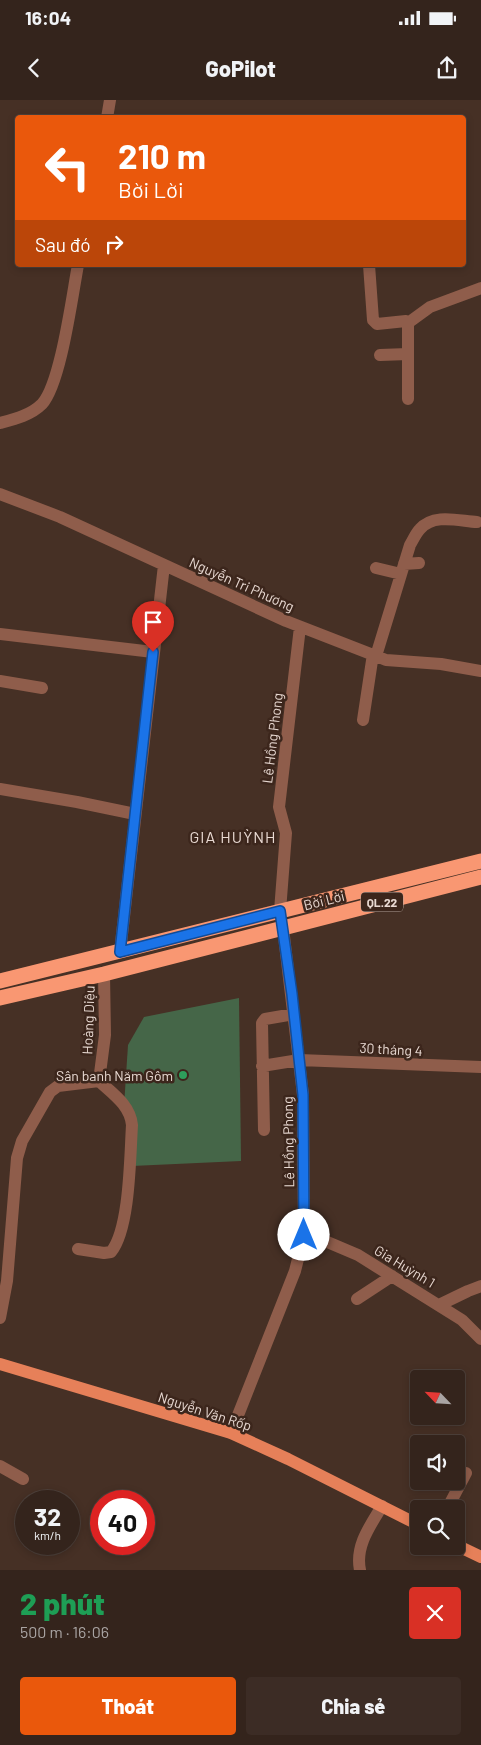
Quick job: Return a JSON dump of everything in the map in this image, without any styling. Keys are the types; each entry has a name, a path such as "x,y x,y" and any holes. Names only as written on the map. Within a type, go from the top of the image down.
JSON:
{"highway":[{"name":"Bời Lời","path":"0,981 481,860"},
{"name":"Bời Lời","path":"0,998 104,974 481,877"},
{"path":"280,911 283,928"}],"main road":[{"name":"Nguyễn Văn Rốp","path":"0,1364 231,1433 288,1458 410,1520"},
{"path":"465,1549 481,1557"}],"street":[{"path":"108,115 110,100"},
{"path":"0,423 34,411 43,402 51,388 78,267"},
{"path":"369,267 373,320 378,324 406,321 408,324"},
{"path":"408,324 430,307 481,288"},
{"path":"408,324 408,399"},
{"path":"380,355 408,354"},
{"name":"Nguyễn Tri Phương","path":"0,494 60,517 300,627 386,660 441,664 481,671"},
{"path":"363,720 374,655 410,545 419,529 426,524 442,519 477,522"},
{"path":"376,568 402,569 419,563"},
{"path":"120,952 164,565"},
{"name":"Lê Hồng Phong","path":"280,911 286,832 279,807 300,627"},
{"path":"0,634 153,652"},
{"path":"0,681 42,688"},
{"path":"0,789 136,814"},
{"name":"Lê Hồng Phong","path":"231,1433 295,1271 304,1235 303,1095 283,928"},
{"name":"Hoàng Diệu","path":"99,1081 105,1035 104,974"},
{"path":"264,1130 262,1023 265,1019 294,1014"},
{"name":"30 tháng 4","path":"262,1066 299,1060 481,1067"},
{"path":"0,1318 7,1281 17,1158 22,1141 50,1092 58,1086 99,1081 128,1108 131,1116 132,1125 125,1212 116,1246 111,1252 104,1253 78,1249"},
{"name":"Gia Huỳnh 1","path":"304,1235 325,1241 358,1255 439,1304 479,1334"},
{"path":"357,1299 392,1276"},
{"path":"439,1304 481,1286"},
{"path":"0,1466 23,1479"},
{"path":"452,1500 466,1473"},
{"path":"360,1570 361,1546 366,1532 382,1506"}],"green space":[{"name":"Sân banh Năm Gôm","path":"239,998 241,1161 132,1166 124,1106 128,1045 144,1017"}],"place":[{"name":"Sân banh Năm Gôm","path":"183,1075"}],"district":[{"name":"GIA HUỲNH","path":"233,836"}],"route":[{"path":"153,652 120,952 280,911 292,994 303,1095 304,1235"}]}
